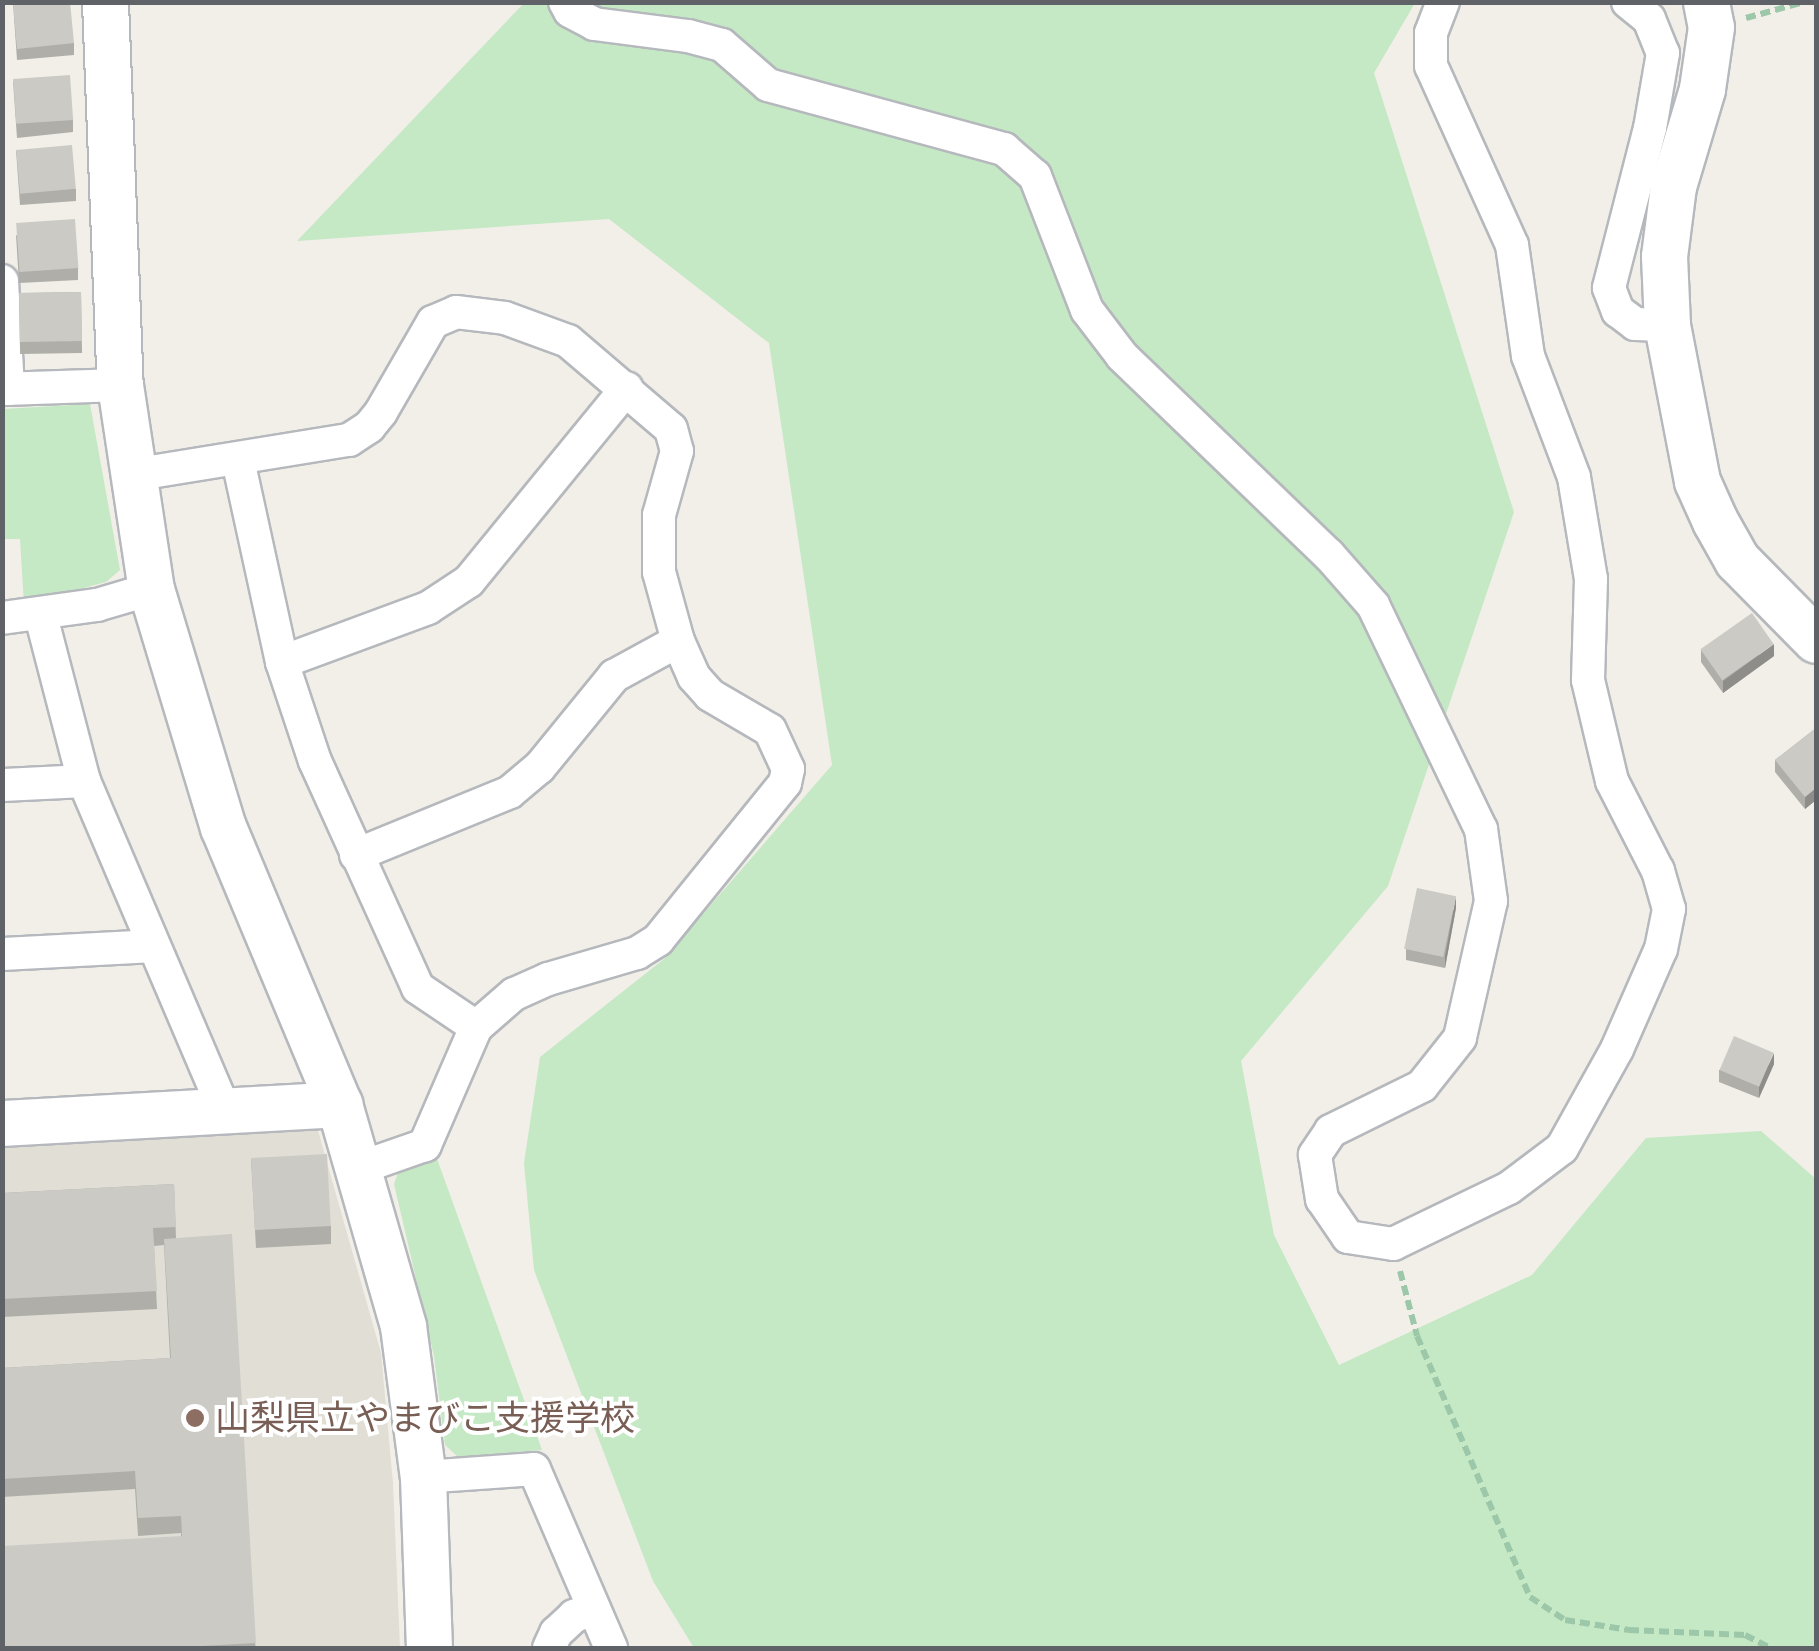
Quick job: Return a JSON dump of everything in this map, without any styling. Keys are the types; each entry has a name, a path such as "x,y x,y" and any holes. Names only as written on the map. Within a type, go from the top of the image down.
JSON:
{"street":[{"path":"105,2 120,385 151,590 223,827 340,1104 402,1326 423,1477 429,1648"},
{"path":"566,2 570,11 594,24 688,36 722,46 768,85 1004,149 1035,176 1088,310 1122,356 1329,555 1373,605 1481,829 1491,901 1460,1038 1422,1086 1331,1131 1315,1155 1322,1199 1348,1237 1392,1244 1509,1188 1562,1148 1617,1049 1661,949 1669,910 1658,872 1612,782 1588,680 1590,579 1574,477 1528,356 1512,245 1432,66 1431,33 1443,2"},
{"path":"1628,2 1648,20 1662,52 1650,128 1609,288 1618,311 1635,324 1667,326"},
{"path":"1709,15 1702,88 1673,186 1664,256 1667,326 1697,481 1715,521 1738,560 1816,640"},
{"path":"2,282 5,389 120,385"},
{"path":"132,475 338,443 370,427 419,340 433,322 456,312 505,318 568,341 672,429 677,451 660,516 658,572 678,641 694,677 710,696 770,730 788,769 785,784 658,940 637,953 548,979 514,994 476,1028 425,1145 359,1168"},
{"path":"282,662 428,608 469,582 627,388"},
{"path":"238,460 282,662 315,762 418,988 476,1028"},
{"path":"2,618 40,616 151,590"},
{"path":"40,616 84,781 225,1111"},
{"path":"356,855 510,792 539,768 614,676 678,641"},
{"path":"2,785 84,781"},
{"path":"2,954 153,946"},
{"path":"2,1123 340,1104"},
{"path":"423,1477 534,1468 611,1648"},
{"path":"549,1648 556,1632 574,1616 594,1609"}],"path":[{"path":"1709,15 1804,2"},
{"path":"1392,1244 1417,1336 1530,1597 1565,1620 1629,1630 1745,1635 1770,1648"}],"shaded area":[{"name":"山梨県立やまびこ支援学校","path":"315,1120 381,1353 393,1483 400,1648 3,1648 3,1138"}],"green space":[{"path":"524,3 1415,3 1374,73 1514,512 1388,886 1241,1061 1274,1235 1339,1365 1532,1275 1646,1138 1761,1131 1816,1179 1816,1648 694,1648 653,1581 534,1270 524,1163 540,1057 664,959 832,765 769,343 609,219 297,241"},
{"path":"90,404 120,570 106,582 24,604 20,539 3,539 3,409"},
{"path":"436,1156 542,1450 458,1457 445,1445 434,1356 394,1184 399,1170"}],"building":[{"path":"70,2 74,43 17,49 13,3"},
{"path":"70,75 73,120 16,124 13,79"},
{"path":"72,145 76,189 20,194 16,150"},
{"path":"75,219 78,268 20,272 16,223"},
{"path":"81,292 82,341 20,342 19,293"},
{"path":"1752,613 1774,644 1722,680 1700,649"},
{"path":"1816,728 1816,788 1805,797 1775,760"},
{"path":"1417,888 1456,896 1443,957 1404,949"},
{"path":"1734,1036 1774,1053 1759,1087 1720,1070"},
{"path":"327,1154 331,1226 255,1230 251,1158"},
{"path":"174,1184 176,1227 153,1228 157,1291 2,1299 2,1193"},
{"path":"232,1234 256,1643 167,1648 2,1648 2,1546 182,1536 181,1516 138,1518 135,1471 2,1479 2,1368 171,1358 164,1239"}],"place":[{"name":"山梨県立やまびこ支援学校","path":"195,1418"}]}
